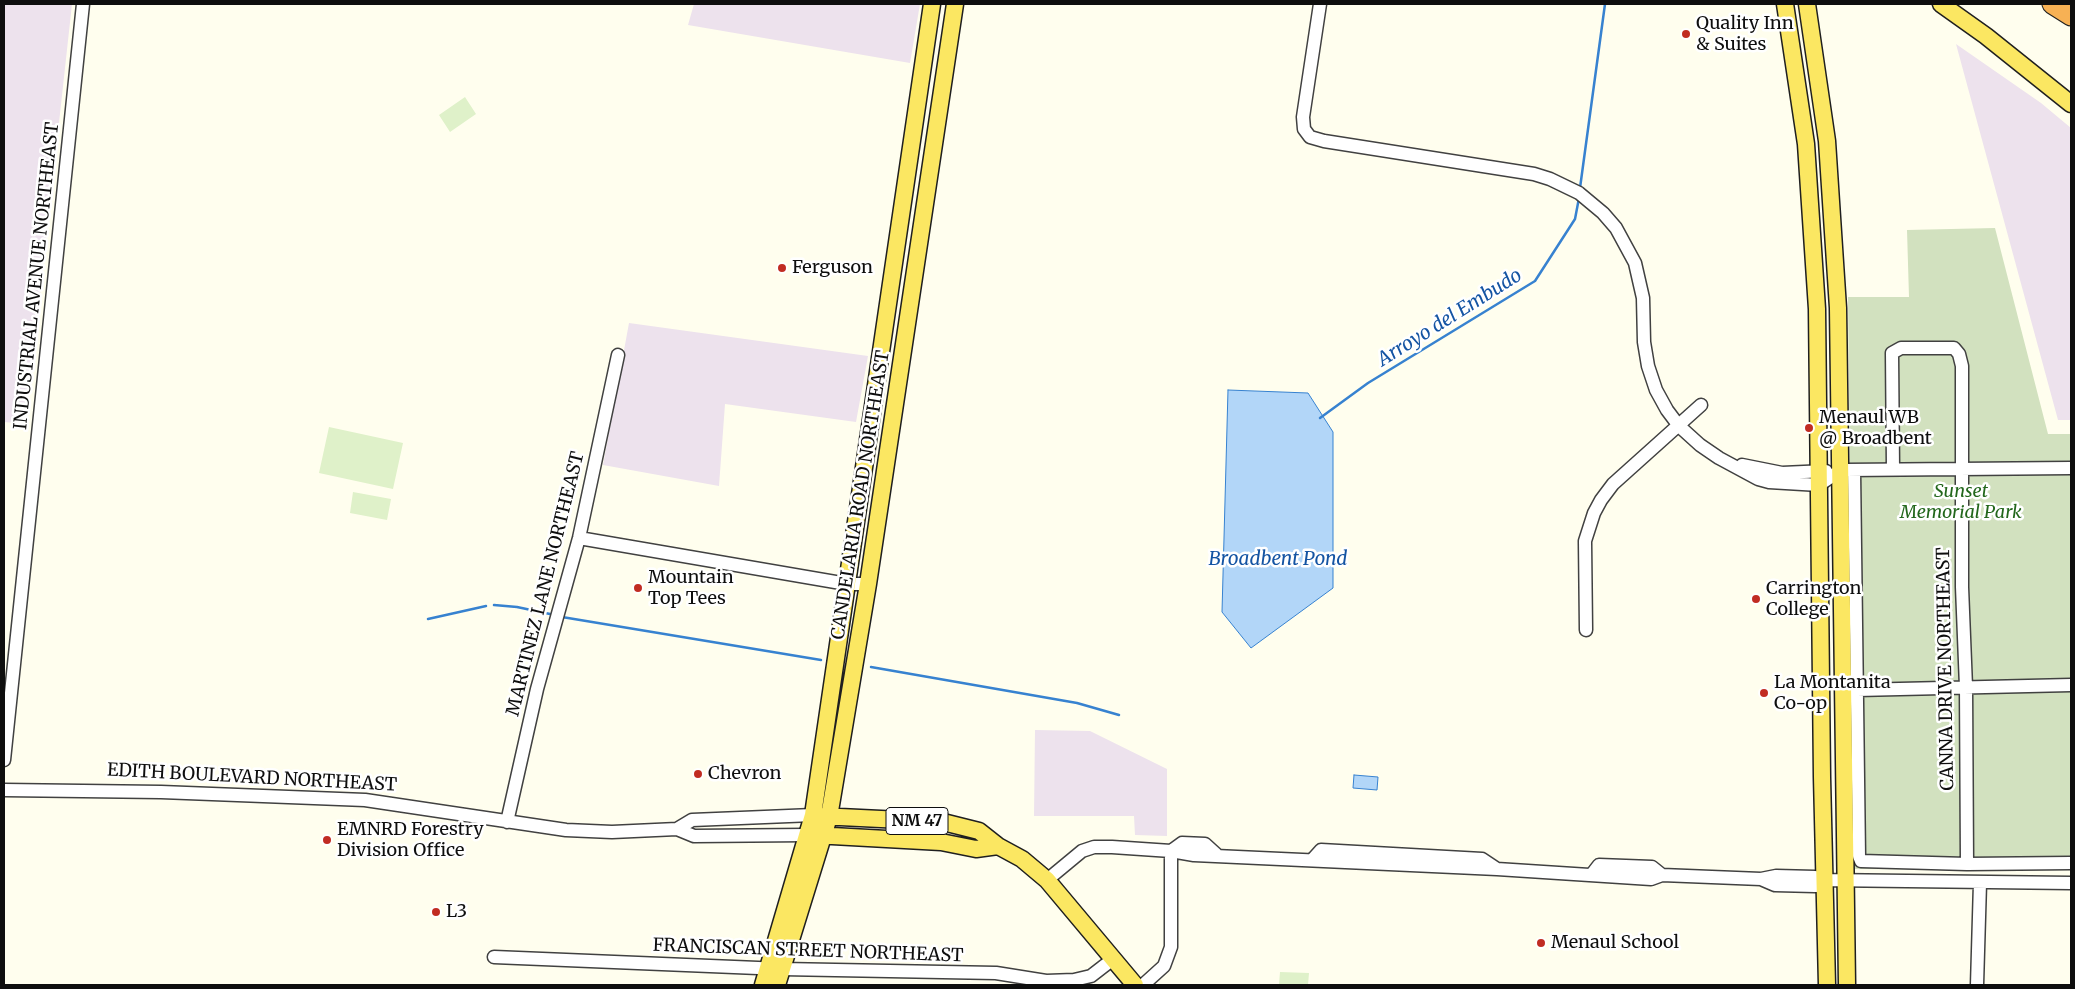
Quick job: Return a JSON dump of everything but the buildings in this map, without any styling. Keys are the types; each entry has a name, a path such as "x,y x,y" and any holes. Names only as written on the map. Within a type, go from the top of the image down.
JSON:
{"highway":[{"path":"2052,4 2071,16"}],"main road":[{"name":"CANDELARIA ROAD NORTHEAST","path":"777,985 774,969 813,815 932,4"},
{"name":"CANDELARIA ROAD NORTHEAST","path":"762,985 774,969 824,836 829,817 868,584 954,4"},
{"path":"1785,4 1806,144 1817,309 1827,985"},
{"path":"1807,4 1827,151 1847,470 1844,880 1847,985"},
{"path":"1941,4 1986,36 2071,104"},
{"name":"EDITH BOULEVARD NORTHEAST","path":"813,815 943,822 979,830 998,846 1022,859 1048,880"},
{"name":"EDITH BOULEVARD NORTHEAST","path":"807,834 941,842 976,849 998,846"},
{"name":"NM 47","path":"1048,880 1135,985"}],"street":[{"name":"INDUSTRIAL AVENUE NORTHEAST","path":"4,760 83,4"},
{"path":"1320,4 1303,117 1306,133 1315,139 1324,141 1534,174 1566,186 1592,203 1616,228 1635,263 1644,298 1644,342 1648,366 1656,390 1679,426 1700,445 1719,458 1734,464 1819,478 1847,470 2071,468"},
{"name":"CANNA DRIVE NORTHEAST","path":"1893,469 1892,353 1900,348 1954,348 1959,354 1962,366 1961,468 1966,687 1967,864"},
{"name":"MARTINEZ LANE NORTHEAST","path":"507,822 537,689 579,538 618,355"},
{"path":"1586,630 1585,541 1600,500 1625,473 1701,405"},
{"path":"1847,470 1857,690 1859,856 1861,861 1967,864 2071,863"},
{"path":"579,538 847,584 868,584"},
{"path":"1857,690 2071,685"},
{"name":"EDITH BOULEVARD NORTHEAST","path":"4,790 161,792 365,800 396,803 507,822 575,830 612,832 677,829 694,836 807,834"},
{"name":"EDITH BOULEVARD NORTHEAST","path":"677,829 692,820 813,815"},
{"path":"1048,880 1082,851 1094,847 1171,851 1182,843 1204,844 1216,854 1312,860 1321,850 1482,859 1498,869 1592,874 1599,865 1652,867 1662,875 1761,879 1784,876 1815,877 1825,880 2071,883"},
{"path":"1143,985 1164,966 1171,947 1171,851"},
{"path":"1978,985 1980,883"},
{"name":"FRANCISCAN STREET NORTHEAST","path":"494,958 774,969 996,973 1046,981 1074,980 1091,976 1113,959"}],"shaded area":[{"path":"4,4 72,4 26,424 4,422"},
{"path":"694,4 920,4 910,63 688,25"},
{"path":"1956,44 2041,103 2071,128 2071,420 2058,420"},
{"path":"629,323 868,356 856,422 725,404 719,486 603,465"},
{"path":"1035,730 1090,731 1167,769 1167,836 1135,835 1134,816 1034,816"}],"green space":[{"path":"465,97 476,114 450,132 439,115"},
{"name":"Sunset Memorial Park","path":"1995,228 2048,434 2071,434 2071,870 1854,869 1848,297 1909,297 1907,230"},
{"path":"329,427 403,443 393,489 319,473"},
{"path":"353,492 391,499 387,520 350,513"},
{"path":"1280,972 1309,973 1308,985 1279,985"}],"water":[{"name":"Broadbent Pond","path":"1228,390 1308,393 1333,432 1333,588 1251,648 1222,612"},
{"path":"1354,775 1378,777 1377,790 1353,788"}],"waterway":[{"name":"Arroyo del Embudo","path":"1580,188 1605,4"},
{"name":"Arroyo del Embudo","path":"1320,418 1368,383 1535,281 1575,219 1579,198"},
{"path":"494,605 517,607 550,614"},
{"path":"428,619 486,606"},
{"path":"562,617 821,660"},
{"path":"871,667 1077,703 1119,715"}],"place":[{"name":"Quality Inn & Suites","path":"1686,34"},
{"name":"Ferguson","path":"782,268"},
{"name":"Menaul WB @ Broadbent","path":"1809,428"},
{"name":"Mountain Top Tees","path":"638,588"},
{"name":"Carrington College","path":"1756,599"},
{"name":"La Montanita Co-op","path":"1764,693"},
{"name":"Chevron","path":"698,774"},
{"name":"EMNRD Forestry Division Office","path":"327,840"},
{"name":"L3","path":"436,912"},
{"name":"Menaul School","path":"1541,943"}]}
